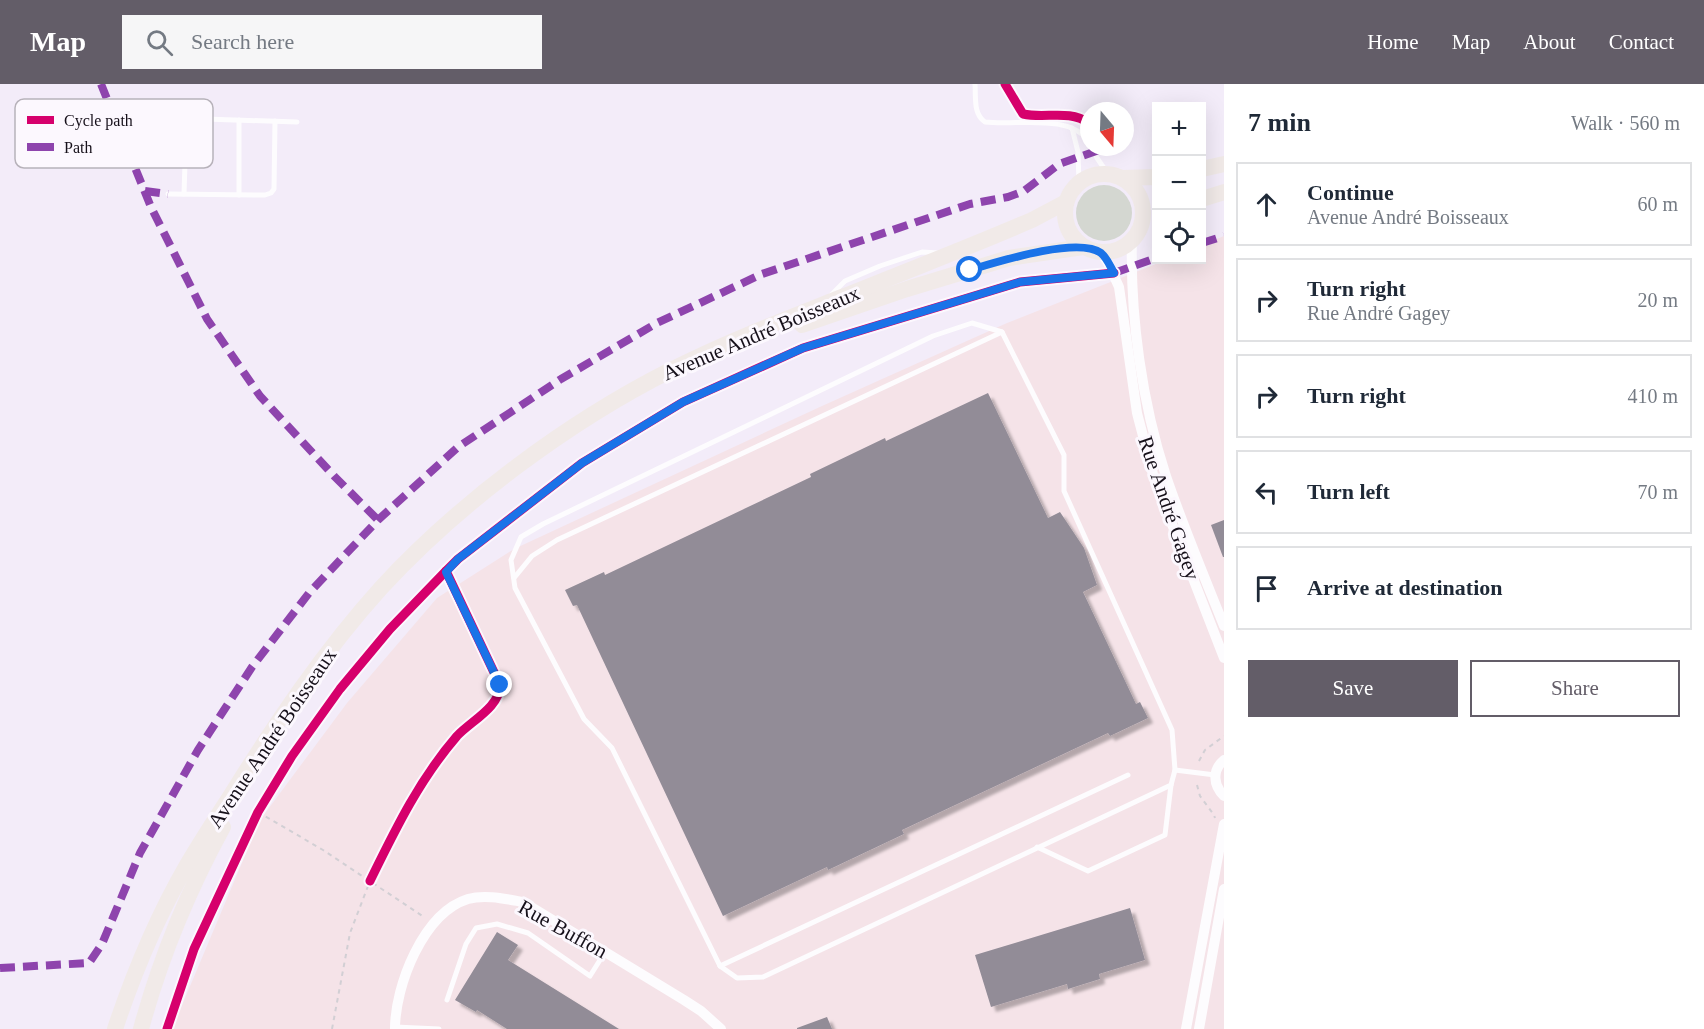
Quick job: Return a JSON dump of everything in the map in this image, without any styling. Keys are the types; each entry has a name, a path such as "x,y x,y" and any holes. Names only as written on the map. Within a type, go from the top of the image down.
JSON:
{"main road":[{"path":"1206,168 1224,164"},
{"path":"1115,176 1138,193 1149,221 1132,240 1118,250 1100,252 1083,247 1067,227 1065,215 1069,195 1079,183 1093,176 1115,176 1152,177"},
{"path":"1206,198 1224,192"},
{"name":"Avenue André Boisseaux","path":"115,1029 138,965 160,915 252,760 311,673 381,589 456,516 527,459 600,411 670,370 750,333 1032,220 1066,202"},
{"name":"Avenue André Boisseaux","path":"141,1029 158,971 197,879 241,793 267,750 315,682 377,608 446,538 488,503 557,451 630,404 730,354 814,320 970,270 1031,254 1083,247"}],"street":[{"name":"Rue André Gagey","path":"1132,240 1132,275 1138,342 1155,439 1179,512 1224,626"},
{"name":"Rue André Gagey","path":"1100,252 1111,267 1119,287 1137,413 1154,477 1224,658"},
{"path":"1224,760 1220,763 1215,775 1217,787 1224,796"},
{"path":"1186,1029 1222,822"},
{"path":"1198,1029 1224,889"},
{"name":"Rue Buffon","path":"395,1028 396,1006 400,991 418,945 433,925 449,909 468,899 495,897 523,902 701,1011 721,1029"}],"lane":[{"path":"975,84 977,112 981,120 985,122 1059,124 1080,132"},
{"path":"213,119 297,122"},
{"path":"239,120 239,195"},
{"path":"168,194 265,195 271,193 274,189 275,121"},
{"path":"1072,128 1078,152 1079,183"},
{"path":"1096,156 1115,176"},
{"path":"184,194 185,168"},
{"path":"1037,848 1088,871 1165,835 1171,784 1175,770 1172,730 1064,491 1064,455 1002,332 972,323 933,336 543,524 521,537 511,560 515,588 584,719 612,748 720,966 738,978 763,977 1171,784"},
{"path":"514,578 532,556 557,540 1002,332"},
{"path":"1175,770 1215,775"},
{"path":"720,966 1128,775"},
{"path":"447,1000 466,944 476,928 497,924 528,933 590,976 605,952"},
{"path":"395,1028 439,1029"}],"path":[{"path":"1199,761 1205,750 1224,736"},
{"path":"1197,785 1202,801 1215,818 1222,822"},
{"path":"253,822 264,802"},
{"path":"258,812 370,881 433,925"},
{"path":"332,1029 350,933 375,871"}],"shaded area":[{"path":"1104,185 1115,187 1124,193 1130,202 1132,213 1130,224 1124,233 1115,239 1104,241 1093,239 1084,233 1078,224 1076,213 1078,202 1084,193 1093,187"},
{"path":"1224,236 1224,1029 172,1029 260,820 347,703 437,598 514,549 1007,323 1156,264 1206,264 1206,243"}],"building":[{"path":"988,393 1048,518 1060,512 1084,548 1097,585 1083,592 1136,704 1140,702 1148,718 1110,736 1108,733 902,830 904,834 723,916 577,605 573,606 565,590 604,572 605,575 811,477 810,474 885,438 886,441"},
{"path":"1224,520 1224,557 1223,557 1211,525"},
{"path":"1130,908 1145,960 1099,974 1100,979 1068,989 1067,984 991,1007 975,955"},
{"path":"497,932 518,945 508,960 619,1029 507,1029 477,1010 476,1012 455,1000"},
{"path":"827,1017 832,1029 797,1029 797,1028"}],"marked path":[{"path":"101,84 107,99"},
{"path":"0,968 89,963 102,944 140,853 198,750 252,667 309,593 378,520 458,447 561,379 657,323 762,274 970,204 1008,197 1024,191 1059,164 1082,156"},
{"path":"135,168 151,207 207,319 260,396 378,520"},
{"path":"145,191 168,194"},
{"path":"1206,242 1224,236"},
{"path":"1114,273 1152,259"}],"cycle path":[{"path":"1005,84 1023,114 1065,115 1080,119"},
{"path":"370,881 398,824 431,770 457,736 490,707 499,693 500,685 446,571 458,559 582,463 683,402 803,348 1020,282 1114,273"},
{"path":"167,1029 194,949 258,812 292,756 340,689 390,629 446,571"}],"route":[{"path":"500,685 446,572 458,559 582,463 683,402 803,348 1020,282 1114,273 1100,252 1083,247 1009,258 970,270"}]}
